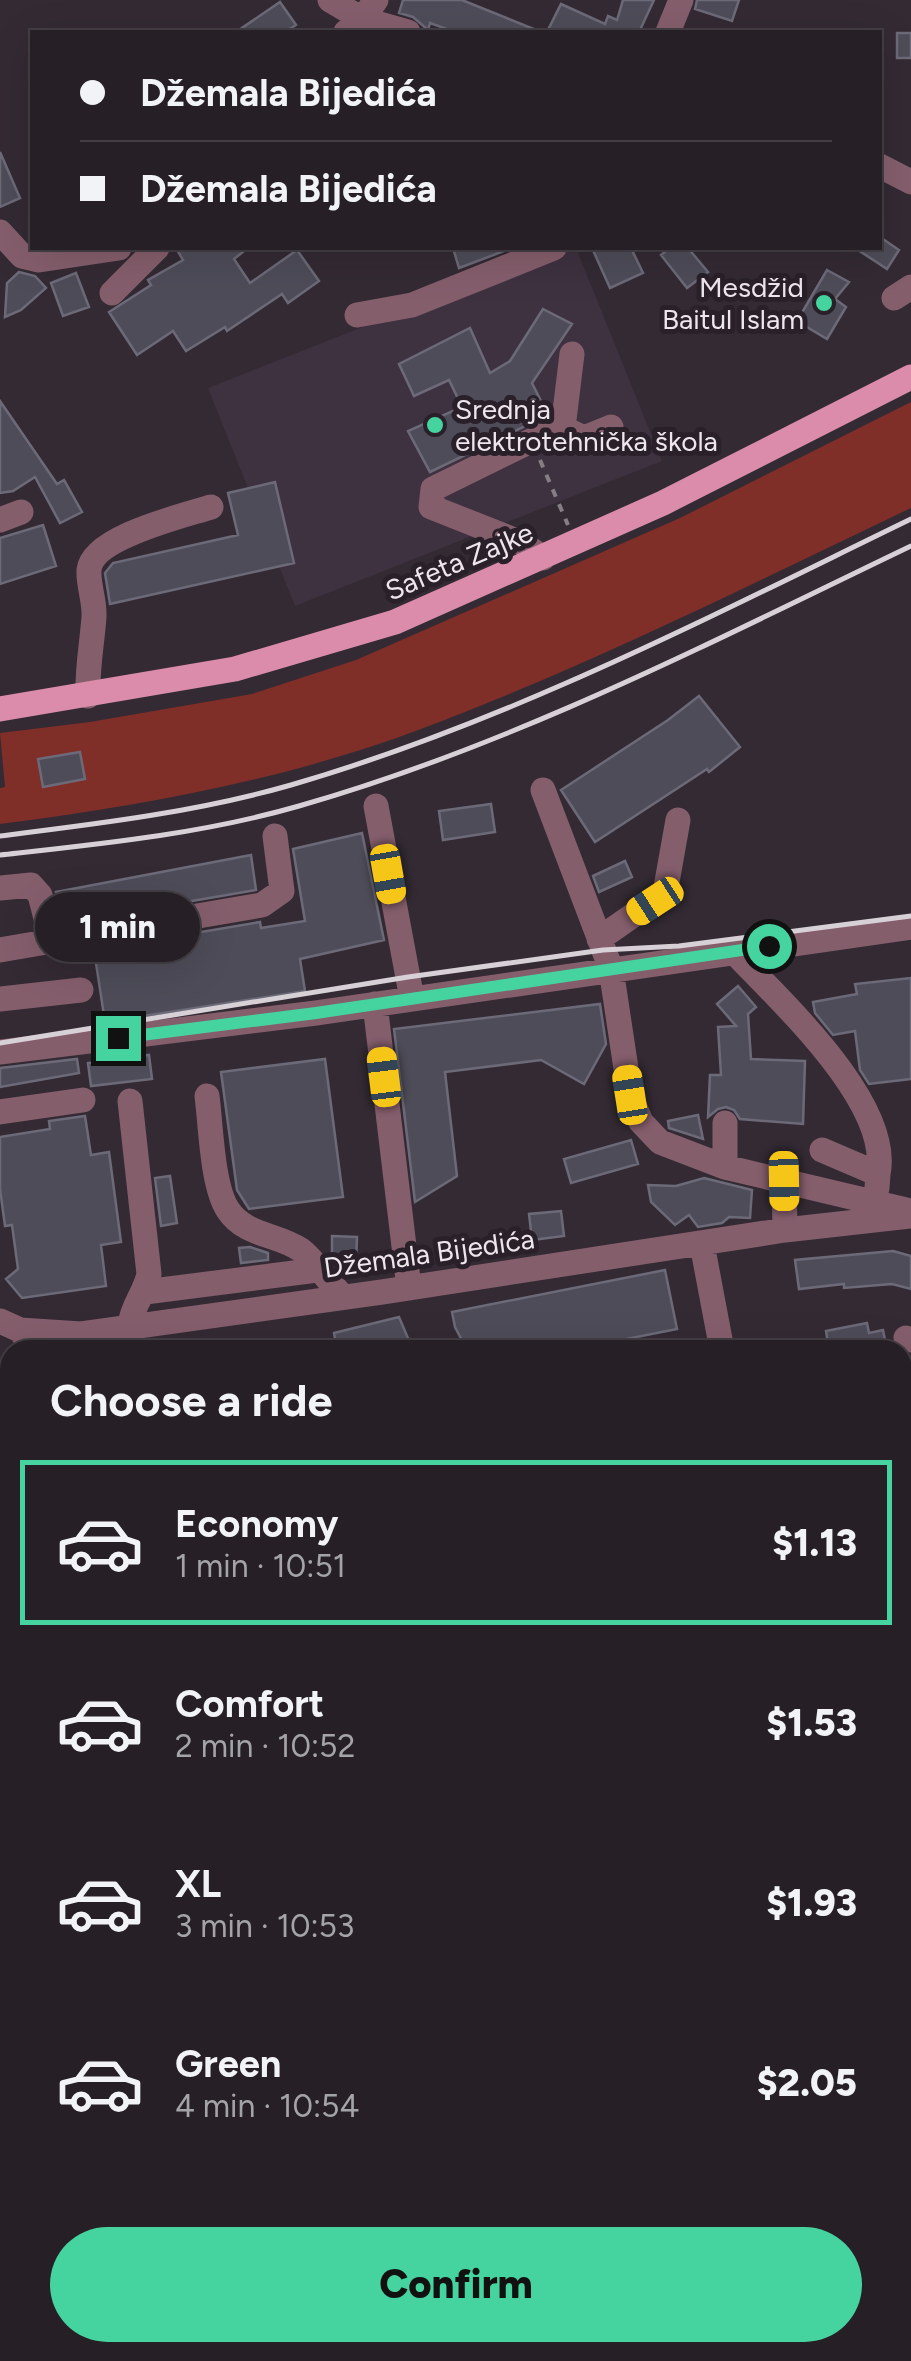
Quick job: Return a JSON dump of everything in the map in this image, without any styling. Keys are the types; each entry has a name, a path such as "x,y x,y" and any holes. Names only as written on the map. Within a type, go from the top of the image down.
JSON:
{"main road":[{"name":"Safeta Zajke","path":"0,709 235,668 396,622 681,494 911,377"}],"street":[{"path":"330,0 362,17 402,30"},
{"path":"669,30 681,0"},
{"path":"882,167 911,182"},
{"path":"0,232 22,256 38,260 106,250"},
{"path":"112,292 154,250"},
{"path":"357,315 412,305 549,250"},
{"path":"563,428 572,354"},
{"path":"543,558 522,543 432,506 433,489 552,430 563,428 584,438 611,427"},
{"path":"88,696 94,615 89,570 94,556 109,542 211,506"},
{"name":"Džemala Bijedića","path":"543,790 611,970 630,1095 641,1122 660,1142 726,1167 911,1213"},
{"path":"376,806 412,999"},
{"path":"599,939 664,893 678,820"},
{"path":"0,950 262,905 282,891 275,836"},
{"path":"0,888 31,885 40,895 52,942"},
{"path":"0,1052 412,999 911,926"},
{"path":"733,951 860,1096 882,1158 876,1202"},
{"path":"0,1000 81,990"},
{"path":"375,1004 409,1288"},
{"path":"207,1096 219,1185 228,1211 256,1234 295,1246 307,1254 342,1296"},
{"path":"0,1112 83,1100"},
{"path":"130,1101 150,1274 145,1292 132,1310 130,1325"},
{"path":"725,1124 726,1167"},
{"path":"822,1150 878,1174"},
{"path":"784,1181 786,1230"},
{"name":"Džemala Bijedića","path":"79,1340 130,1325 911,1213"},
{"path":"702,1244 720,1340"},
{"path":"145,1292 317,1270"},
{"path":"0,1300 16,1331"},
{"name":"Džemala Bijedića","path":"16,1331 62,1340"}],"path":[{"path":"532,440 575,543"}],"shaded area":[{"name":"Srednja elektrotehnička škola","path":"558,250 577,250 662,461 295,606 208,388"},
{"path":"911,402 911,508 668,624 484,705 318,763 213,789 0,824 0,788 5,787 0,733 252,694 356,660 680,518"}],"building":[{"path":"403,0 462,0 536,30 449,30 430,23 428,30 413,17 399,13"},
{"path":"623,0 654,0 640,30 548,30 561,4 605,24 608,16 617,20"},
{"path":"697,0 739,0 732,21 695,9"},
{"path":"280,2 296,25 288,30 239,30"},
{"path":"897,33 911,33 911,58 897,58"},
{"path":"0,152 20,198 0,207"},
{"path":"882,238 899,250 887,269 858,250 882,250"},
{"path":"177,250 245,250 234,259 250,283 297,250 319,281 288,303 282,294 227,331 225,327 186,351 173,331 137,355 109,312 151,285 148,280 183,260"},
{"path":"454,250 507,250 459,268"},
{"path":"593,250 632,250 643,273 610,288"},
{"path":"667,250 690,250 708,272 687,288 661,255"},
{"name":"Mesdžid Baitul Islam","path":"827,270 849,282 835,299 846,307 827,339 797,321"},
{"path":"19,272 35,276 46,288 21,310 5,317 7,283"},
{"path":"76,273 89,307 63,316 51,283"},
{"path":"543,309 572,324 532,383 548,415 430,472 408,431 462,407 449,380 414,396 399,364 470,328 490,373 510,361"},
{"path":"0,401 57,484 64,480 82,512 60,523 35,477 13,491 0,493"},
{"path":"275,482 294,563 110,604 105,573 113,563 238,535 228,493"},
{"path":"43,525 56,566 0,584 0,538"},
{"path":"699,696 740,747 709,772 707,769 595,842 561,790"},
{"path":"80,752 85,779 43,787 38,759"},
{"path":"491,804 495,832 443,840 439,811"},
{"path":"362,833 384,940 300,959 305,991 105,1022 94,950 260,922 261,928 305,921 293,849"},
{"path":"251,855 256,890 64,923 56,892"},
{"path":"625,861 632,877 599,892 593,876"},
{"path":"911,978 911,1079 869,1084 860,1070 855,1031 833,1035 815,1013 813,1002 857,994 855,984"},
{"path":"738,986 756,1007 748,1014 751,1059 805,1061 803,1124 740,1119 726,1107 708,1117 710,1075 721,1075 718,1027 736,1026 717,1004"},
{"path":"600,1004 606,1044 584,1084 541,1060 445,1072 457,1176 415,1202 394,1029"},
{"path":"149,1055 152,1079 91,1086 88,1063"},
{"path":"77,1059 79,1073 0,1087 0,1068"},
{"path":"325,1059 343,1197 249,1209 237,1190 221,1072"},
{"path":"698,1115 703,1139 669,1128 668,1121"},
{"path":"85,1116 91,1155 109,1152 121,1242 101,1245 106,1286 22,1298 6,1279 18,1269 12,1225 5,1226 0,1137 50,1129 49,1121"},
{"path":"631,1140 638,1164 571,1183 564,1159"},
{"path":"170,1176 177,1223 161,1226 155,1178"},
{"path":"704,1178 752,1190 750,1218 729,1217 722,1223 698,1227 689,1215 675,1225 651,1202 648,1185 676,1186"},
{"path":"561,1211 564,1236 532,1240 529,1214"},
{"path":"332,1236 357,1237 356,1264 336,1263 332,1258"},
{"path":"239,1248 268,1253 268,1260 241,1263"},
{"path":"893,1251 911,1256 911,1289 892,1284 844,1288 844,1284 799,1289 795,1260"},
{"path":"665,1270 677,1329 621,1340 462,1340 452,1312"},
{"path":"399,1317 409,1340 335,1340 334,1333"},
{"path":"867,1323 869,1333 883,1330 885,1340 827,1340 826,1331"}],"railway":[{"path":"0,836 220,803 372,760 607,665 911,519"},
{"path":"0,855 225,824 379,781 610,689 911,546"},
{"path":"0,1043 408,977 603,950 679,946 911,916"}],"place":[{"name":"Mesdžid Baitul Islam","path":"824,303"},
{"name":"Srednja elektrotehnička škola","path":"435,425"}],"route":[{"path":"118,1038 769,946"}]}
